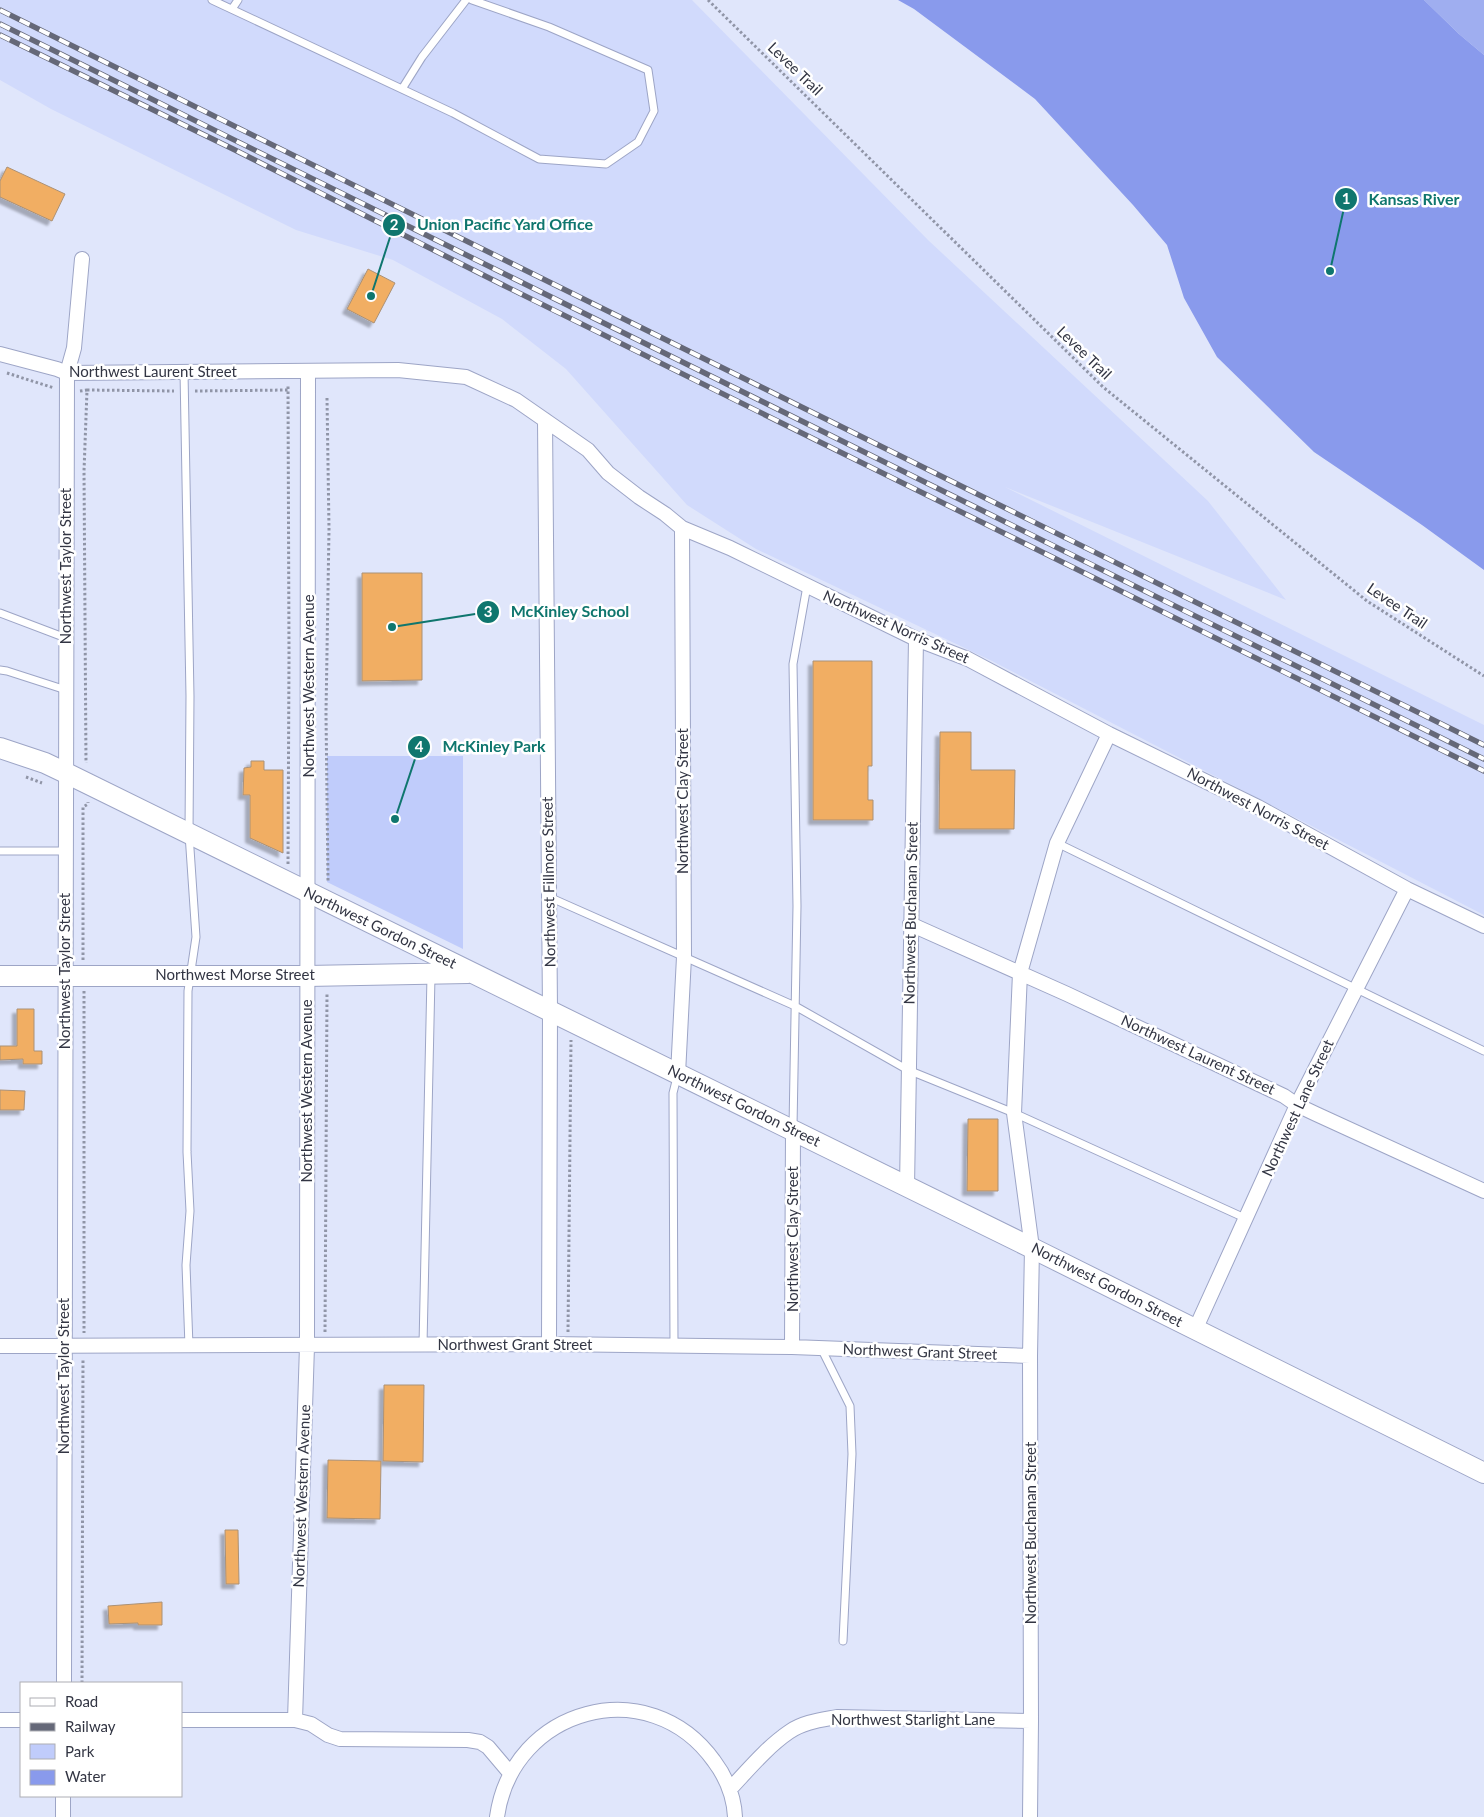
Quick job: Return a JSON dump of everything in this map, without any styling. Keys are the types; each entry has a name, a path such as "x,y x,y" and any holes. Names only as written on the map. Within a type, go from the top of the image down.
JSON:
{"main road":[{"name":"Northwest Gordon Street","path":"0,748 45,763 66,773 471,973 550,1010 1484,1473"},
{"name":"Northwest Morse Street","path":"0,976 74,985 190,975 307,984 431,974 471,973"}],"street":[{"name":"Northwest Taylor Street","path":"64,1682 64,1347 74,985 65,852 67,374 74,348 82,259"},
{"name":"Northwest Laurent Street","path":"0,354 57,369 67,374 308,372"},
{"name":"Northwest Norris Street","path":"308,372 398,370 466,377 516,400 588,450 608,472 682,528 730,548 916,640 968,659 1109,734 1258,807 1407,890 1484,926"},
{"name":"Northwest Western Avenue","path":"295,1720 307,1346 307,984 309,893 308,372"},
{"name":"Northwest Fillmore Street","path":"545,420 550,1010 549,1344"},
{"name":"Northwest Clay Street","path":"678,1074 684,957 682,528"},
{"name":"Northwest Buchanan Street","path":"907,1187 916,640"},
{"name":"Northwest Buchanan Street","path":"1030,1817 1032,1721 1030,1356 1032,1248 1014,1113 1020,973 1057,843 1109,734"},
{"name":"Northwest Lane Street","path":"1195,1330 1247,1219 1297,1105 1407,890"},
{"name":"Northwest Laurent Street","path":"910,924 1067,994 1284,1096 1297,1105 1484,1191"},
{"name":"Northwest Clay Street","path":"792,1347 793,1131"},
{"name":"Northwest Grant Street","path":"0,1346 549,1344 792,1347 1030,1356"},
{"path":"497,1817 502,1793 510,1773 531,1745 559,1724 591,1712 626,1710 656,1716 690,1734 720,1768 730,1789 735,1817"},
{"name":"Northwest Starlight Lane","path":"730,1789 776,1742 790,1731 810,1722 837,1717 1032,1721"},
{"path":"0,1720 20,1720"},
{"path":"182,1720 295,1720 310,1724 328,1735 340,1739 468,1740 480,1742 488,1747 510,1773"},
{"path":"63,1797 63,1817"}],"lane":[{"path":"212,0 453,113 539,159 606,164 638,142 654,111 648,70 548,28 472,0"},
{"path":"232,9 238,0"},
{"path":"402,89 422,57 466,0"},
{"path":"184,372 190,696 189,834 196,937 190,975 187,1152 190,1211 186,1265 189,1346"},
{"path":"793,1131 797,906 793,664 807,586"},
{"path":"0,613 66,638"},
{"path":"0,670 66,690"},
{"path":"1057,843 1484,1051"},
{"path":"0,852 65,852"},
{"path":"549,897 795,1006 908,1070 1014,1113 1247,1219"},
{"path":"423,1345 431,974"},
{"path":"674,1346 673,1093 678,1074"},
{"path":"821,1348 850,1406 852,1454 843,1641"}],"path":[{"name":"Levee Trail","path":"708,0 1103,387 1367,601 1484,676"},
{"path":"288,372 290,655 288,864"},
{"path":"87,390 308,390"},
{"path":"327,398 329,529 326,712 327,882 336,886"},
{"path":"25,777 50,786 51,794 66,798 82,807 74,985 83,1347 82,1682"},
{"path":"307,984 327,992 324,1336"},
{"path":"74,985 94,993"},
{"path":"568,1345 571,1022"}],"shaded area":[{"path":"0,0 692,0 928,240 1208,501 1286,600 1005,487 1484,725 1484,915 992,661 756,549 687,505 566,369 502,319 393,260 296,230 51,109 0,80"},
{"path":"1424,0 1484,0 1484,55 1459,34"}],"green space":[{"path":"327,756 463,756 463,949 327,882"}],"water":[{"path":"898,0 1424,0 1484,55 1484,570 1422,525 1314,452 1217,357 1184,298 1167,245 1133,205 1035,99 914,9"}],"building":[{"path":"7,167 65,194 52,221 0,197 0,181"},
{"path":"368,269 395,283 374,323 347,309"},
{"path":"362,573 422,573 422,680 362,681"},
{"path":"813,661 872,661 872,766 868,766 868,800 873,800 873,820 813,820"},
{"path":"940,732 971,732 971,770 1015,770 1014,829 939,829"},
{"path":"251,761 264,761 264,770 283,770 283,853 250,838 250,795 243,795 244,768 251,767"},
{"path":"17,1009 34,1009 34,1051 42,1051 42,1064 23,1064 23,1059 0,1060 0,1046 17,1046"},
{"path":"0,1090 25,1091 24,1110 0,1110"},
{"path":"968,1119 998,1119 998,1191 967,1191"},
{"path":"384,1385 424,1385 423,1462 383,1461"},
{"path":"328,1460 381,1461 380,1519 327,1518"},
{"path":"225,1530 238,1530 239,1584 226,1584"},
{"path":"162,1602 162,1625 138,1625 138,1623 109,1624 108,1606"}],"railway":[{"path":"0,10 1484,745"},
{"path":"0,24 1484,759"},
{"path":"0,35 1484,771"}],"place":[{"name":"Kansas River","path":"1330,271"},
{"name":"Union Pacific Yard Office","path":"371,296"},
{"name":"McKinley School","path":"392,627"},
{"name":"McKinley Park","path":"395,819"}]}
